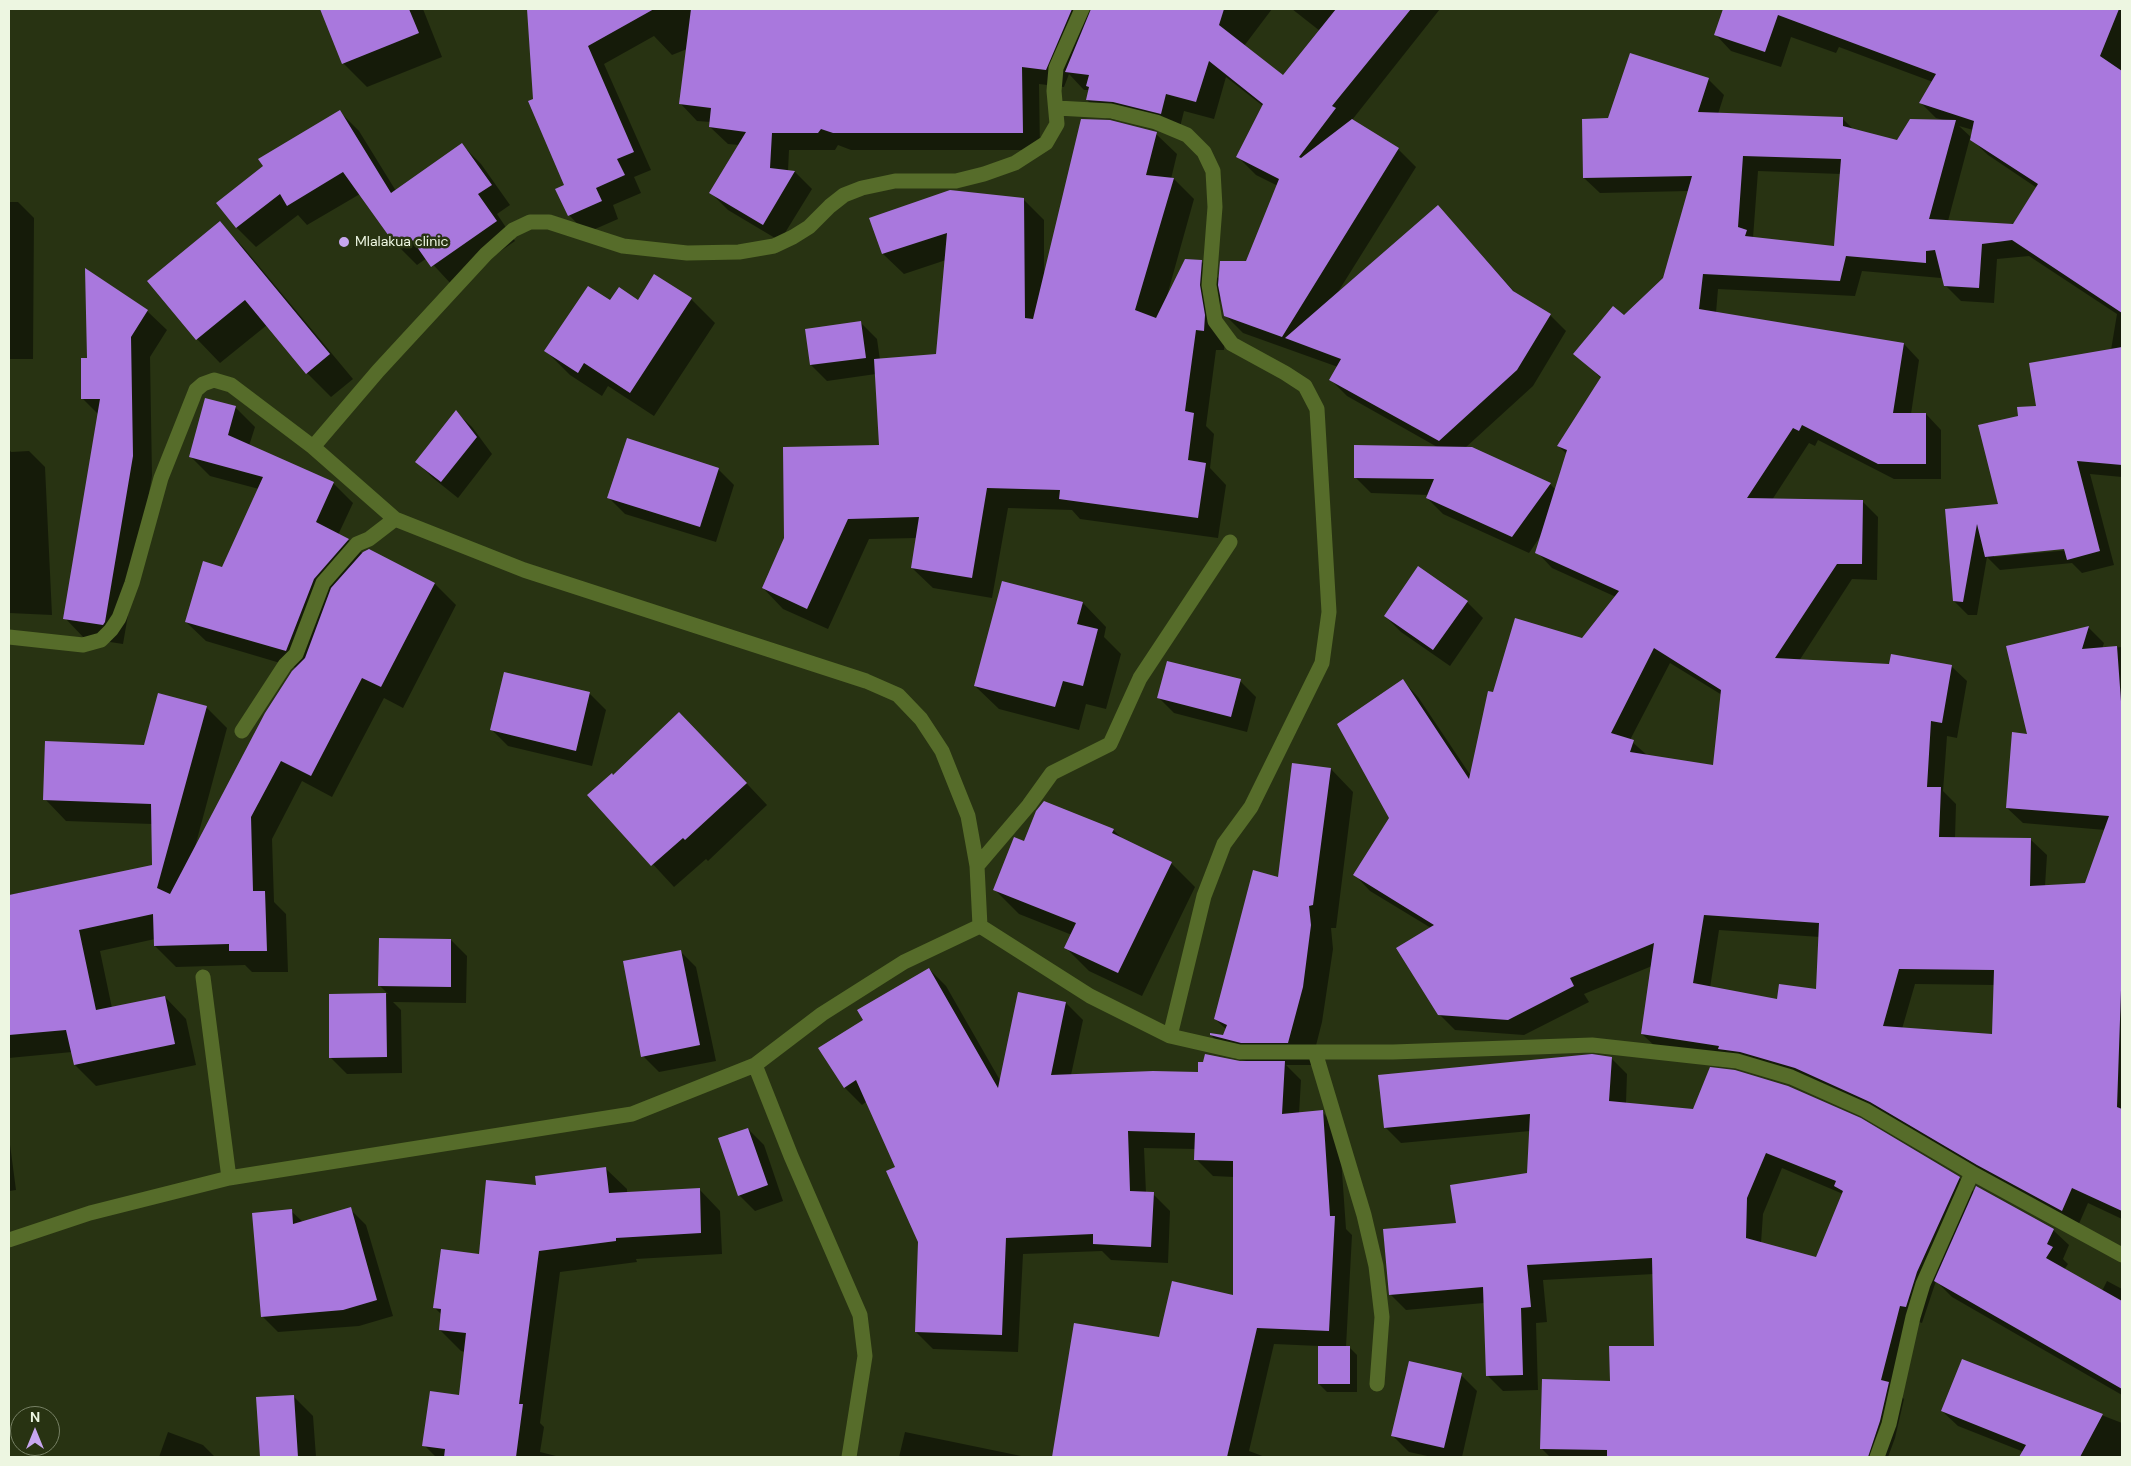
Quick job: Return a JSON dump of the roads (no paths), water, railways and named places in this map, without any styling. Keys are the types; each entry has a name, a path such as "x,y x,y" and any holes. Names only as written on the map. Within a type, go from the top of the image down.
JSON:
{"street":[{"path":"313,448 378,371 486,254 513,230 530,222 549,222 623,246 687,253 739,252 774,246 792,238 844,196 862,188 895,181 956,181 1015,163 1046,142 1057,124 1054,91 1056,68 1082,9"},
{"path":"1057,108 1111,112 1156,122 1186,135 1204,152 1213,171 1215,207 1209,285 1215,321 1232,344 1285,372 1305,386 1317,409 1329,612 1322,663 1251,807 1224,844 1204,896 1170,1036"},
{"path":"9,637 83,645 101,640 111,630 120,618 162,478 196,390 214,380 231,385 313,448 395,519 524,570 866,681 898,695 921,719 942,751 968,816 977,866 980,926"},
{"path":"242,730 286,665 296,654 323,582 357,544 370,539 395,519"},
{"path":"977,866 1029,806 1052,773 1110,744 1140,678 1230,542"},
{"path":"980,926 1090,996 1170,1036 1240,1052 1393,1052 1592,1044 1737,1061 1791,1077 1865,1110 1972,1173 2122,1255"},
{"path":"9,1240 90,1213 229,1178 632,1114 755,1065 822,1014 904,962 980,926"},
{"path":"203,977 229,1178"},
{"path":"1315,1052 1364,1215 1376,1266 1382,1317 1377,1384"},
{"path":"755,1065 791,1156 860,1315 865,1356 849,1457"},
{"path":"1877,1457 1889,1424 1912,1317 1923,1284 1972,1173"}],"place":[{"name":"Mlalakua clinic","path":"344,242"}]}
